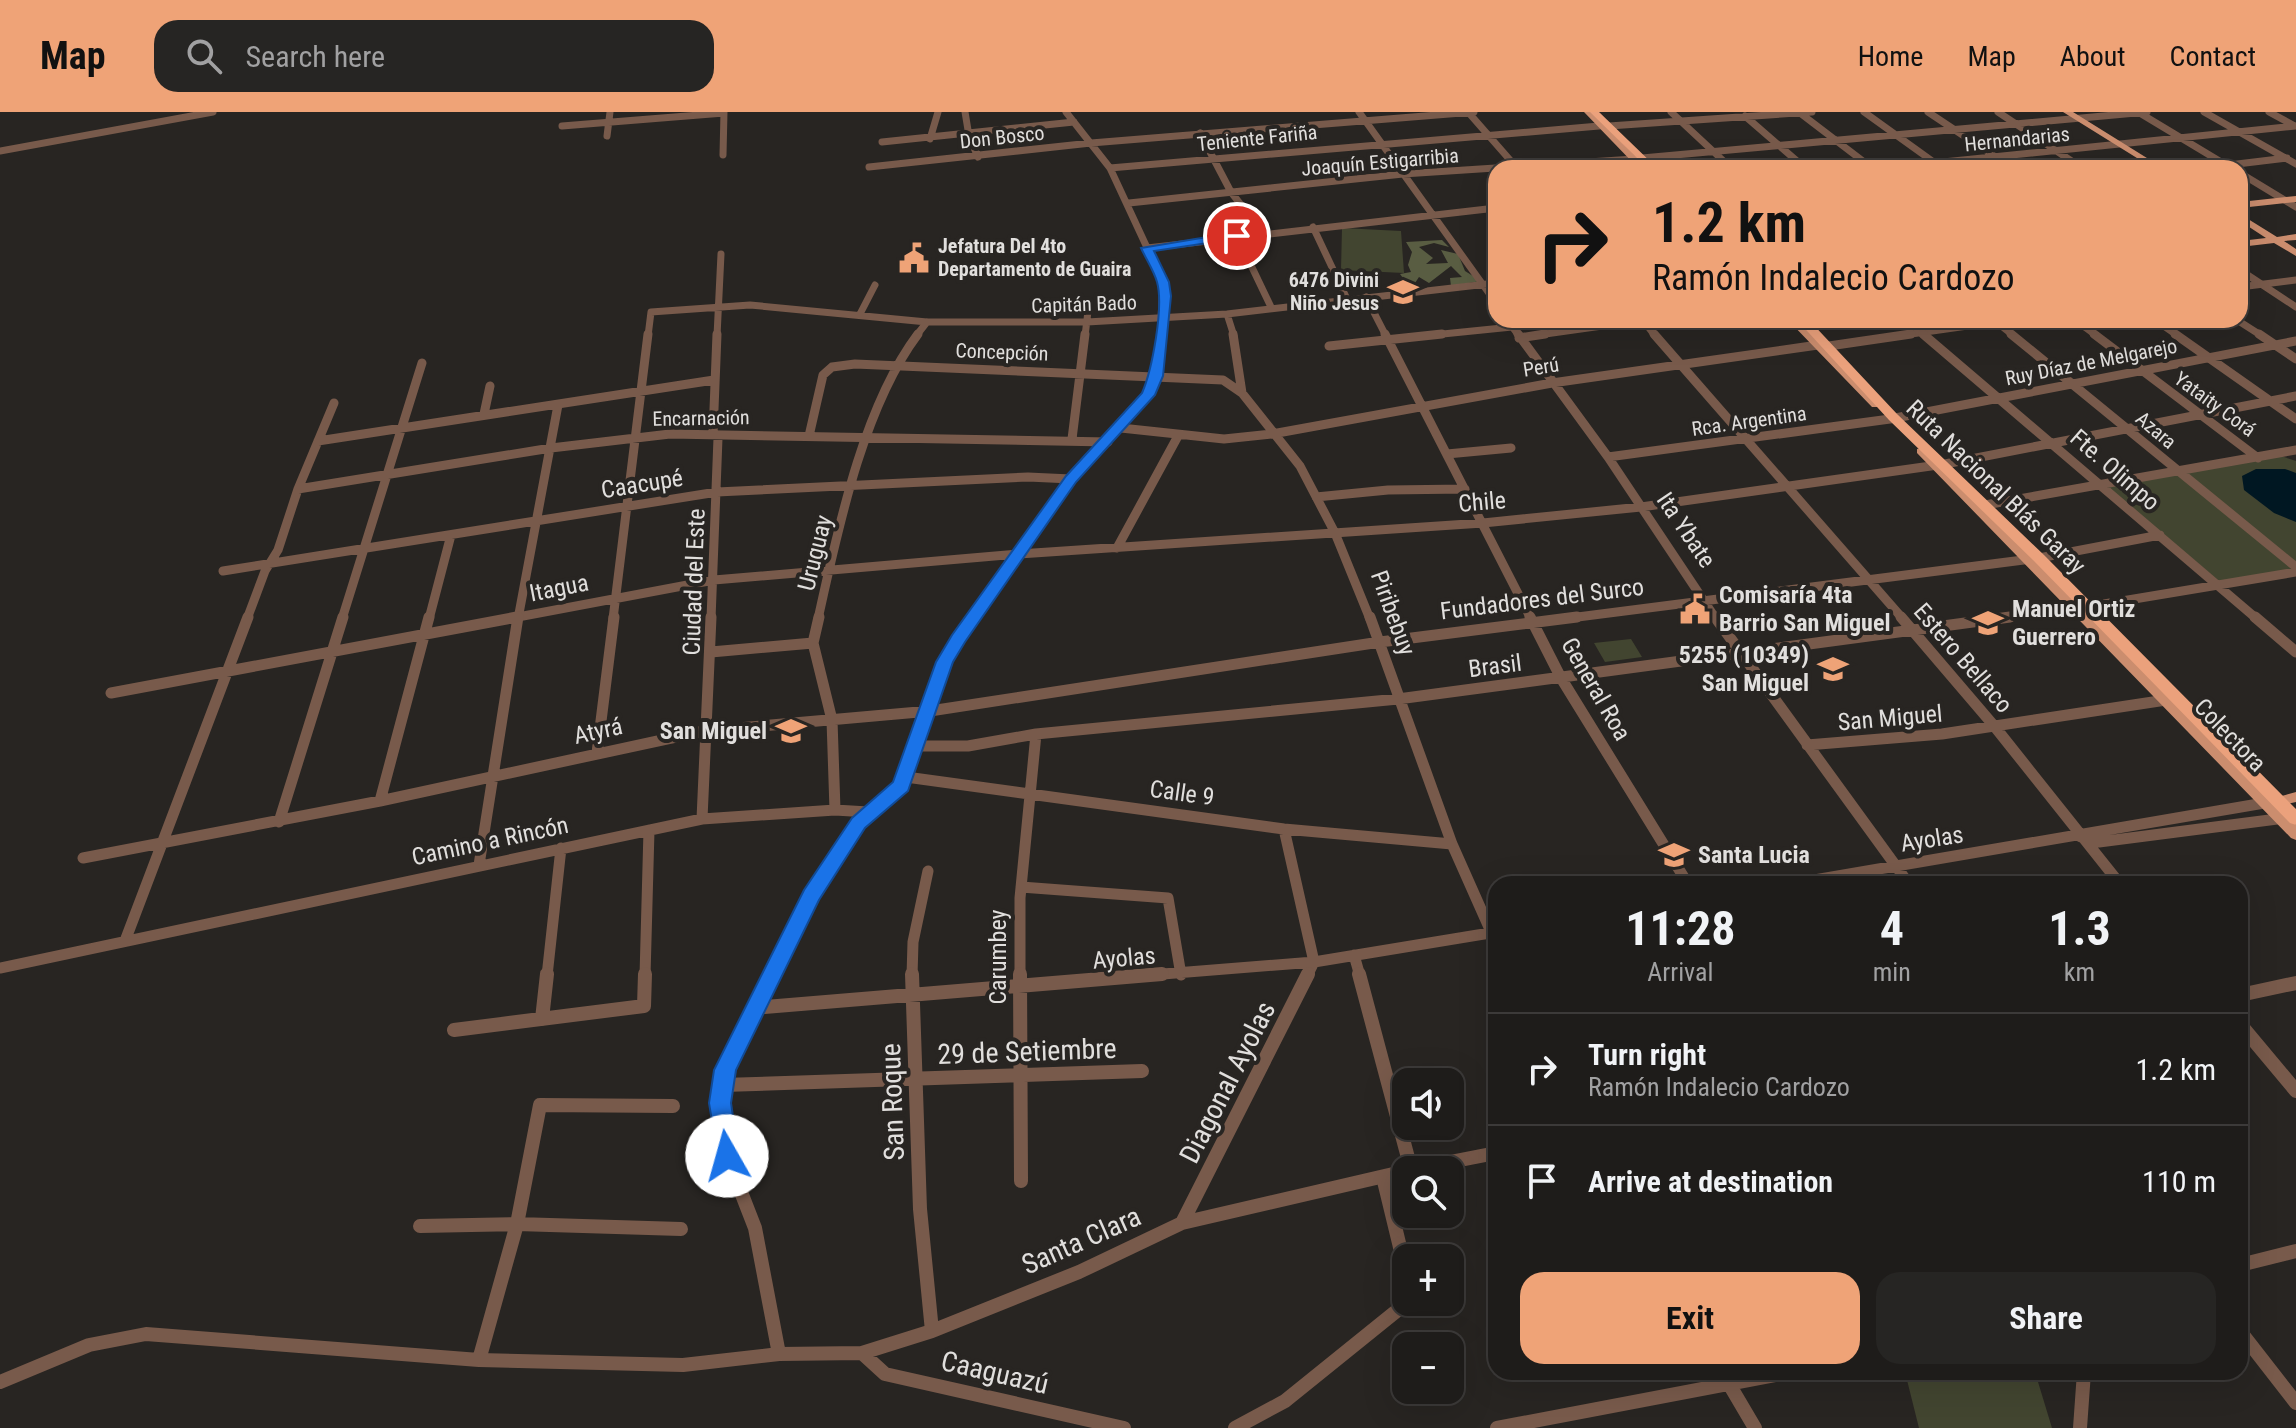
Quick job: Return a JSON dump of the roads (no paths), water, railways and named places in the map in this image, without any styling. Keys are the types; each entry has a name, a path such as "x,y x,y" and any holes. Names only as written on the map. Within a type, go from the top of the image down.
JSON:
{"highway":[{"path":"1594,112 1638,160"},
{"name":"Ruta Nacional Blás Garay","path":"1809,328 1892,418 1985,505 2271,802"}],"main road":[{"path":"1588,112 1604,126"},
{"path":"2067,112 2146,160"},
{"path":"2248,204 2296,199"},
{"path":"2248,222 2296,253"},
{"path":"2248,243 2296,237"},
{"path":"1803,328 1824,346"},
{"path":"1940,465 2033,558"},
{"name":"Colectora","path":"2081,607 2166,700 2271,802 2292,818 2296,834"},
{"path":"2271,802 2296,797"}],"street":[{"path":"0,151 213,112"},
{"path":"607,136 610,112"},
{"path":"562,126 724,112 723,155"},
{"path":"930,139 938,112"},
{"path":"965,112 969,136 978,157"},
{"path":"779,1354 755,1228 727,1156 720,1103 725,1070 811,895 868,812 886,801 906,777 945,662 1071,479 1121,428 1148,395 1156,376 1163,317 1163,282 1129,203 1110,168 1066,112"},
{"path":"1359,112 1488,291"},
{"path":"1468,112 1510,160"},
{"name":"Don Bosco","path":"869,167 1200,133 1416,114 1474,112"},
{"path":"1671,112 1722,160"},
{"name":"Teniente Fariña","path":"1110,168 1487,133 1682,123 1744,115 1812,112"},
{"path":"1864,112 1930,160"},
{"path":"1928,112 2000,160"},
{"path":"1998,112 2071,160"},
{"path":"2138,112 2218,160"},
{"name":"Joaquín Estigarribia","path":"1655,160 1777,145 2147,112"},
{"path":"2204,112 2296,164"},
{"path":"2269,112 2295,126"},
{"path":"1800,113 1861,160"},
{"path":"1744,115 1795,160"},
{"path":"882,142 969,136 1074,122"},
{"name":"Hernandarias","path":"1977,160 2295,126"},
{"path":"1281,127 1292,150"},
{"path":"1200,133 1231,192 1262,232"},
{"path":"2248,164 2296,157"},
{"name":"Joaquín Estigarribia","path":"1129,203 1403,174 1488,169"},
{"path":"2248,178 2296,207"},
{"path":"1147,248 1262,232 1488,209"},
{"path":"1313,227 1347,299"},
{"path":"1237,236 1271,307"},
{"name":"Ciudad del Este","path":"702,819 717,492 718,438 713,434 721,254"},
{"path":"2248,275 2296,307"},
{"path":"2248,286 2296,280"},
{"name":"Capitán Bado","path":"639,393 651,312 719,305 860,314 927,322 1087,322 1227,314 1488,284"},
{"path":"860,314 875,285"},
{"name":"General Roa","path":"1366,297 1536,623 1561,678 1683,876"},
{"path":"1072,439 1089,303"},
{"path":"1227,314 1242,393"},
{"name":"Uruguay","path":"835,810 832,720 813,643 829,570 867,436 894,366 927,322"},
{"path":"1329,346 1488,327"},
{"path":"2248,327 2296,359"},
{"name":"Ita Ybate","path":"1513,328 1608,457 1740,655 1903,876"},
{"path":"1519,338 1572,328"},
{"name":"Estero Bellaco","path":"1650,328 1676,364 1790,487 1865,579 1995,727 2113,876"},
{"name":"Fte. Olimpo","path":"1916,328 1994,398 2052,443 2296,652"},
{"name":"Perú","path":"1121,428 1224,439 1272,434 1552,383 1948,328"},
{"name":"Azara","path":"2003,328 2296,569"},
{"name":"Yataity Corá","path":"2085,328 2258,458"},
{"path":"2166,328 2296,419"},
{"name":"Ruy Díaz de Melgarejo","path":"1892,418 2296,341"},
{"path":"83,858 279,822 422,363"},
{"name":"Concepción","path":"809,436 823,375 832,367 894,366 1223,380 1241,377"},
{"path":"318,441 714,380"},
{"path":"1223,380 1242,393"},
{"path":"484,414 490,386"},
{"path":"597,753 619,597 639,393"},
{"name":"Piribebuy","path":"1242,393 1300,466 1335,533 1380,642 1452,844 1488,923"},
{"name":"Chile","path":"1019,554 1483,523 1641,507 1940,465 2296,396"},
{"path":"125,941 226,672 269,564 278,550 298,489 334,403"},
{"path":"479,865 518,616 558,405"},
{"name":"Rca. Argentina","path":"1608,457 1892,418"},
{"name":"Encarnación","path":"298,489 635,437 713,434 1108,442"},
{"path":"1117,548 1178,436"},
{"path":"1447,454 1511,448"},
{"path":"1985,505 2296,450"},
{"name":"Caacupé","path":"223,571 717,492 1028,477 1071,479"},
{"path":"1316,497 1388,490 1465,489"},
{"path":"380,801 451,535"},
{"name":"Fundadores del Surco","path":"930,711 1380,642 2033,558 2160,535"},
{"name":"Itagua","path":"111,693 714,580 1019,554"},
{"name":"Brasil","path":"918,746 968,746 1036,734 1398,699 2081,607 2296,569"},
{"path":"711,652 813,643"},
{"name":"San Miguel","path":"1807,745 1876,742 2166,700"},
{"name":"Atyrá","path":"279,822 708,731 930,711"},
{"name":"Carumbey","path":"1021,1181 1021,887 1036,734"},
{"name":"Calle 9","path":"906,777 1284,829 1452,844"},
{"path":"2080,837 2091,831 2271,802"},
{"name":"Camino a Rincón","path":"0,968 702,819 835,810 868,812"},
{"path":"2080,837 2099,842 2292,818"},
{"path":"1284,829 1314,962"},
{"path":"454,1030 644,1006 649,830"},
{"name":"Ayolas","path":"1840,876 2080,837"},
{"path":"542,1019 561,848"},
{"name":"San Roque","path":"928,871 913,942 912,995 924,1268 932,1331"},
{"path":"1021,887 1168,898 1181,975"},
{"name":"Ayolas","path":"753,1008 1181,975 1314,962 1488,937"},
{"path":"1354,955 1405,1156"},
{"name":"Diagonal Ayolas","path":"1182,1223 1314,962"},
{"path":"2248,993 2296,983"},
{"path":"2248,1034 2296,1091"},
{"name":"29 de Setiembre","path":"723,1085 1142,1071"},
{"path":"479,1360 517,1224 540,1105 673,1106"},
{"name":"Santa Clara","path":"1464,1159 1488,1155"},
{"name":"Santa Clara","path":"0,1382 116,1336 146,1334 479,1360 683,1365 779,1354 862,1353 932,1331 1079,1272 1182,1223 1392,1175"},
{"path":"1383,1177 1399,1244"},
{"path":"420,1226 517,1224 681,1229"},
{"path":"2248,1263 2296,1251"},
{"path":"1235,1428 1285,1401 1392,1315"},
{"path":"2248,1341 2296,1403"},
{"name":"Caaguazú","path":"862,1353 885,1374 1124,1428"},
{"path":"1497,1428 1721,1380"},
{"path":"1727,1380 1755,1428"},
{"path":"2080,1428 2083,1380"}],"water":[{"path":"2256,469 2285,469 2296,473 2296,522 2274,513 2244,490 2242,476"}],"place":[{"name":"Jefatura Del 4to Departamento de Guaira","path":"914,258"},
{"name":"6476 Divini Niño Jesus","path":"1403,292"},
{"name":"Comisaría 4ta Barrio San Miguel","path":"1695,609"},
{"name":"Manuel Ortiz Guerrero","path":"1988,623"},
{"name":"5255 (10349) San Miguel","path":"1833,669"},
{"name":"San Miguel","path":"791,731"},
{"name":"Santa Lucia","path":"1674,855"}]}
